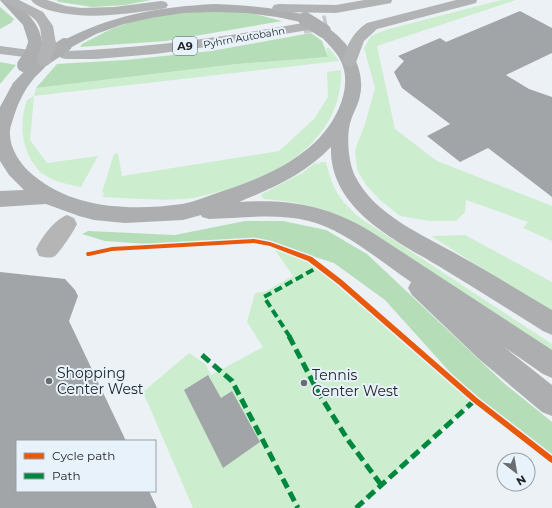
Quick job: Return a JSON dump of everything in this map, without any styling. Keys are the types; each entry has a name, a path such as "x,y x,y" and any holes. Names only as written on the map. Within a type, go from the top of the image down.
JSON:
{"highway":[{"path":"0,50 36,55 49,29 44,20 36,14 9,0"},
{"path":"37,0 70,10 89,12 106,12 161,5"},
{"path":"279,8 336,9 386,0"},
{"path":"326,27 428,0"},
{"path":"350,62 357,38 372,26 471,0"},
{"name":"Pyhrn Autobahn","path":"65,50 124,53 197,45 304,23"}],"main road":[{"path":"6,0 33,28 36,36 36,55 6,111 0,133 3,145 11,165 25,180 48,196 67,214 90,212 140,215 263,208 286,209 323,217 355,232 373,246 488,350 552,402"},
{"path":"0,100 9,84 36,55 65,50 89,31 161,5 182,2 219,1 244,2 279,8 304,23 326,27 350,62 354,76 354,89 342,120 339,151 342,167 348,182 366,206 397,230 552,323"},
{"path":"182,212 232,196 283,174 324,144 342,120"},
{"path":"0,199 48,196"},
{"path":"373,246 484,317 552,365"}],"lane":[{"path":"47,249 67,214"}],"green space":[{"path":"56,0 151,0 125,5 93,7 59,2"},
{"path":"501,0 516,0 377,46 395,129 437,161 552,206 552,241 523,228 528,222 466,200 465,212 456,221 430,221 400,216 380,200 366,185 357,170 355,150 365,124 375,88 364,48 371,36 385,30"},
{"path":"0,7 14,19 11,23 0,29"},
{"path":"199,9 239,10 282,21 166,41 80,47 82,44 109,30 133,21"},
{"path":"311,33 322,41 328,57 237,64 36,88 57,64 126,60 211,51"},
{"path":"326,48 329,48 339,61 34,96 36,88 237,64 328,57"},
{"path":"0,62 16,65 0,84"},
{"path":"341,70 339,95 331,117 318,137 301,153 282,166 260,178 214,193 192,198 164,200 102,197 104,193 102,192 114,154 118,153 122,176 279,151 314,119 328,97 327,72"},
{"path":"34,96 30,140 47,163 98,156 81,187 51,179 40,172 31,160 24,144 22,126 24,109 27,100"},
{"path":"321,162 326,162 331,180 341,199 360,218 552,344 552,351 348,221 327,211 307,205 264,199 261,196 262,194 302,173 315,163 319,164"},
{"path":"245,221 283,221 326,230 367,254 506,385 552,422 552,459 475,400 385,300 334,263 256,238 148,244 105,241 82,234 88,231 175,235"},
{"path":"465,235 552,282 552,313 431,236"},
{"name":"Tennis Center West","path":"275,250 290,252 310,259 340,282 475,400 356,508 193,508 143,392 189,353 205,364 211,375 263,347 247,322 255,293 264,292 293,276"}],"building":[{"path":"520,11 552,28 552,53 506,75 529,89 552,97 552,197 488,148 460,162 427,136 450,124 402,88 394,72 404,61 398,56 440,38 446,42"},
{"name":"Shopping Center West","path":"0,272 65,279 75,290 78,296 69,321 126,440 16,440 16,492 149,492 157,508 0,508"},
{"path":"208,375 221,398 232,391 260,442 223,468 184,390"}],"tunnel":[{"path":"303,27 327,22"}],"marked path":[{"path":"320,266 264,297 294,343 318,392 348,440 382,486"},
{"path":"202,355 232,381 298,508"},
{"path":"356,508 475,400"}],"cycle path":[{"path":"89,254 112,249 254,241 270,244 310,259 340,282 475,400 552,460"}],"place":[{"name":"Shopping Center West","path":"49,381"},
{"name":"Tennis Center West","path":"304,383"}]}
